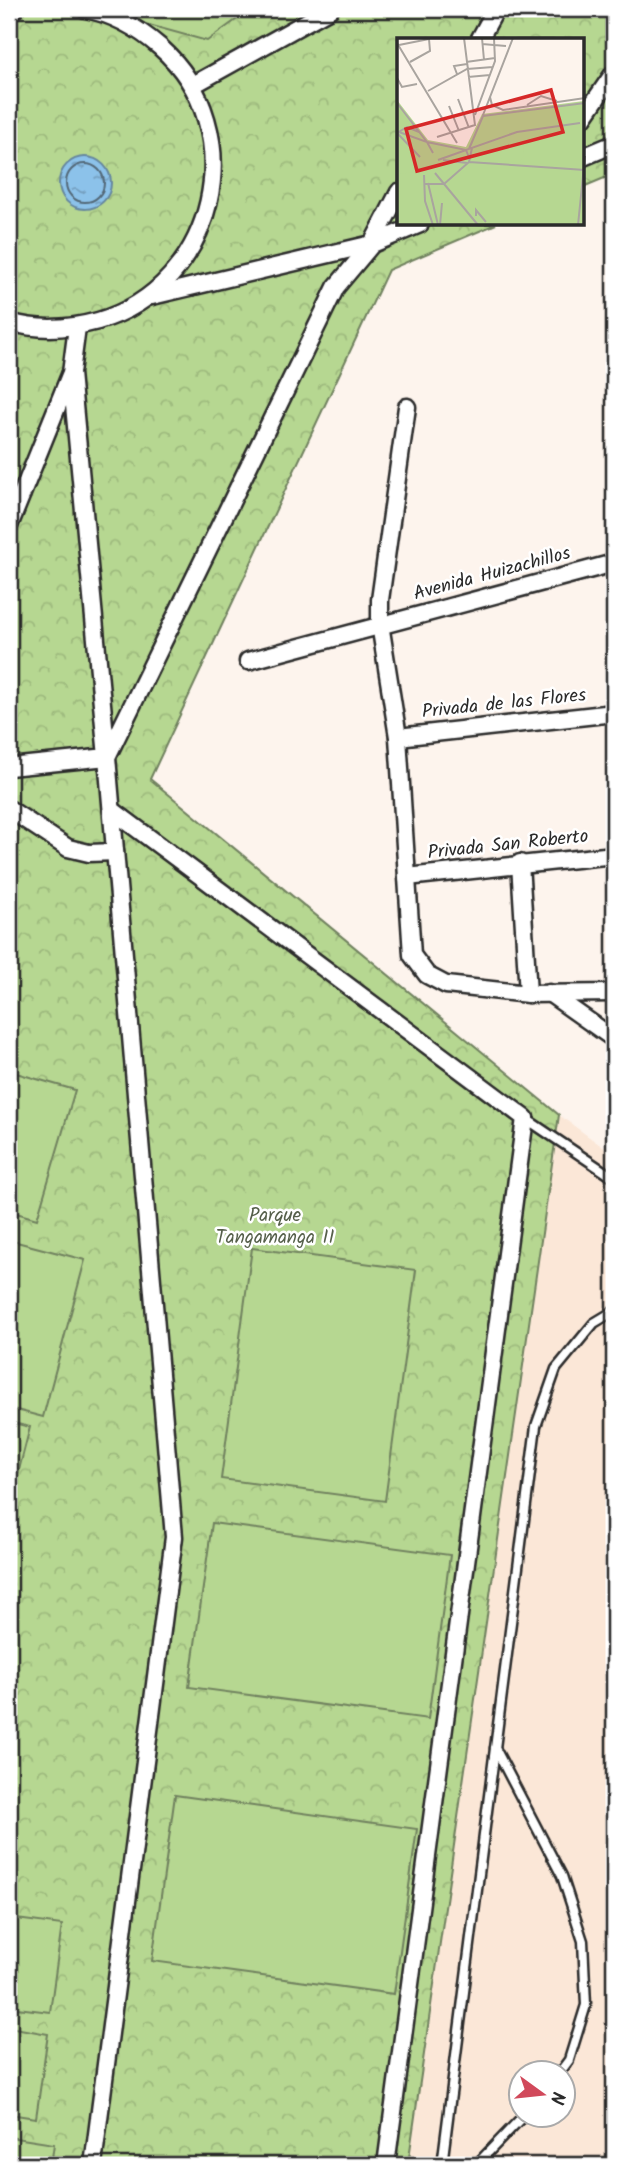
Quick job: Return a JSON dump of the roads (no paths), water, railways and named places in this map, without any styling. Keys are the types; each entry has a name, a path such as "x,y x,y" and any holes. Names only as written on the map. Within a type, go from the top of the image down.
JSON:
{"street":[{"path":"9,11 15,9"},
{"path":"9,322 48,329 77,327 115,316 149,297 177,270 198,236 211,199 214,160 208,121 193,85 174,59 141,30 103,12 85,9"},
{"path":"193,85 330,9"},
{"path":"480,38 496,9"},
{"path":"584,117 614,73"},
{"path":"584,157 614,144"},
{"path":"107,757 336,288 372,244 397,196"},
{"path":"149,297 372,244 415,226"},
{"path":"77,327 71,373 112,810 174,1537 93,2165"},
{"path":"9,526 71,373"},
{"path":"407,407 388,534 380,600 380,624 398,737 412,955 427,975 446,985 528,994 614,993"},
{"name":"Avenida Huizachillos","path":"248,661 614,563"},
{"name":"Privada de las Flores","path":"398,737 614,713"},
{"path":"9,767 107,757"},
{"path":"9,809 68,848 89,852 115,852"},
{"path":"112,810 525,1118 386,2165"},
{"name":"Privada San Roberto","path":"407,877 614,855"},
{"path":"520,863 528,994"},
{"path":"549,993 614,1039"}],"lane":[{"path":"525,1118 614,1178"},
{"path":"442,2165 536,1426 556,1370 594,1323 614,1311"},
{"path":"495,1748 562,1876 583,1941 586,2006 570,2058"},
{"path":"476,2165 512,2128"}],"water":[{"path":"85,157 95,159 103,165 109,173 109,193 103,201 95,207 85,209 75,207 67,201 61,193 59,183 61,173 67,165 75,159"}],"park label":[{"name":"Parque Tangamanga II","path":"275,1227"}]}
